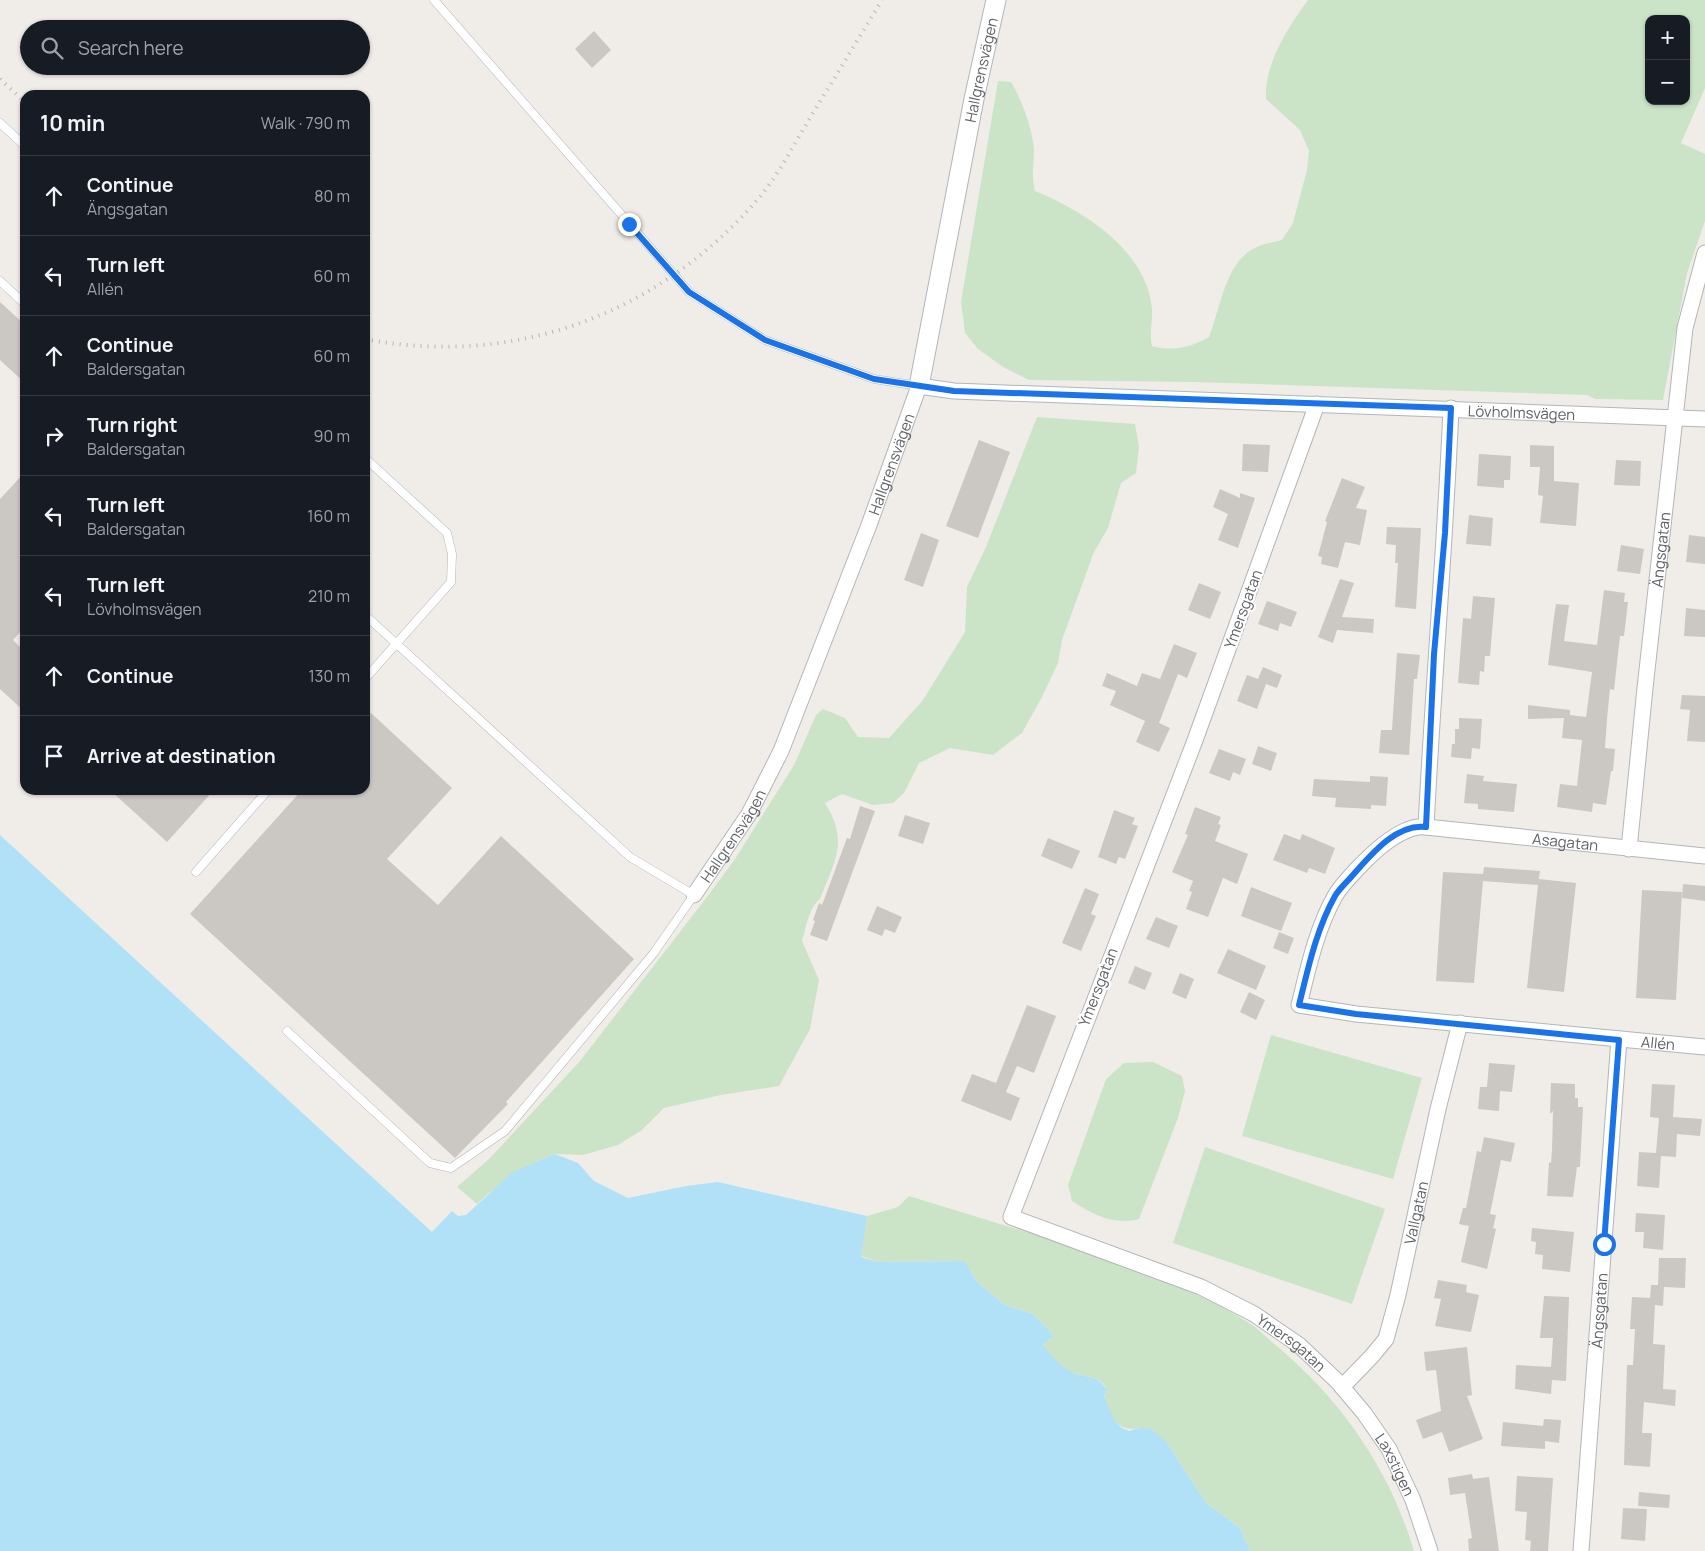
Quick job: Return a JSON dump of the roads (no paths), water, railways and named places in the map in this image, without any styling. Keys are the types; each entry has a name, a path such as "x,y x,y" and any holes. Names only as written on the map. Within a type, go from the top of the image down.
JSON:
{"street":[{"name":"Hallgrensvägen","path":"694,895 749,814 781,751 869,526 919,386 974,99 996,0"},
{"name":"Ängsgatan","path":"1630,849 1685,328 1705,253"},
{"name":"Lövholmsvägen","path":"919,386 954,391 1451,408 1705,419"},
{"name":"Ymersgatan","path":"1317,404 1194,743 1010,1217 1210,1291 1254,1314 1299,1345 1342,1387"},
{"path":"1426,827 1434,654 1445,533 1451,408"},
{"name":"Asagatan","path":"1460,1023 1356,1014 1299,1005 1313,950 1335,895 1374,852 1396,835 1420,826 1705,856"},
{"name":"Vallgatan","path":"1342,1387 1386,1338 1400,1286 1438,1108 1460,1023"},
{"name":"Allén","path":"1460,1023 1705,1047"},
{"name":"Ängsgatan","path":"1581,1551 1619,1040"},
{"name":"Laxstigen","path":"1342,1387 1364,1413 1389,1449 1413,1500 1430,1551"}],"lane":[{"path":"434,0 689,292 765,340 874,379 919,386"},
{"path":"0,123 20,141"},
{"path":"0,281 20,299"},
{"path":"370,463 447,533 452,554 452,582 370,673"},
{"path":"287,1030 430,1164 452,1168 505,1131 653,954 694,895 630,857 370,620"},
{"path":"196,872 264,795"}],"water":[{"path":"0,835 432,1232 452,1211 458,1216 466,1215 513,1172 555,1154 578,1163 594,1181 628,1198 686,1186 718,1182 867,1216 861,1257 877,1262 965,1261 976,1281 1005,1305 1033,1314 1054,1336 1043,1344 1054,1358 1069,1371 1095,1378 1107,1389 1104,1396 1114,1420 1122,1428 1129,1431 1139,1428 1151,1429 1167,1443 1206,1503 1240,1528 1250,1551 0,1551"}],"railway":[{"path":"370,340 421,346 475,346 529,338 580,323 629,301 676,273 719,239 758,199 772,181 882,0"},
{"path":"0,79 20,97"}]}
